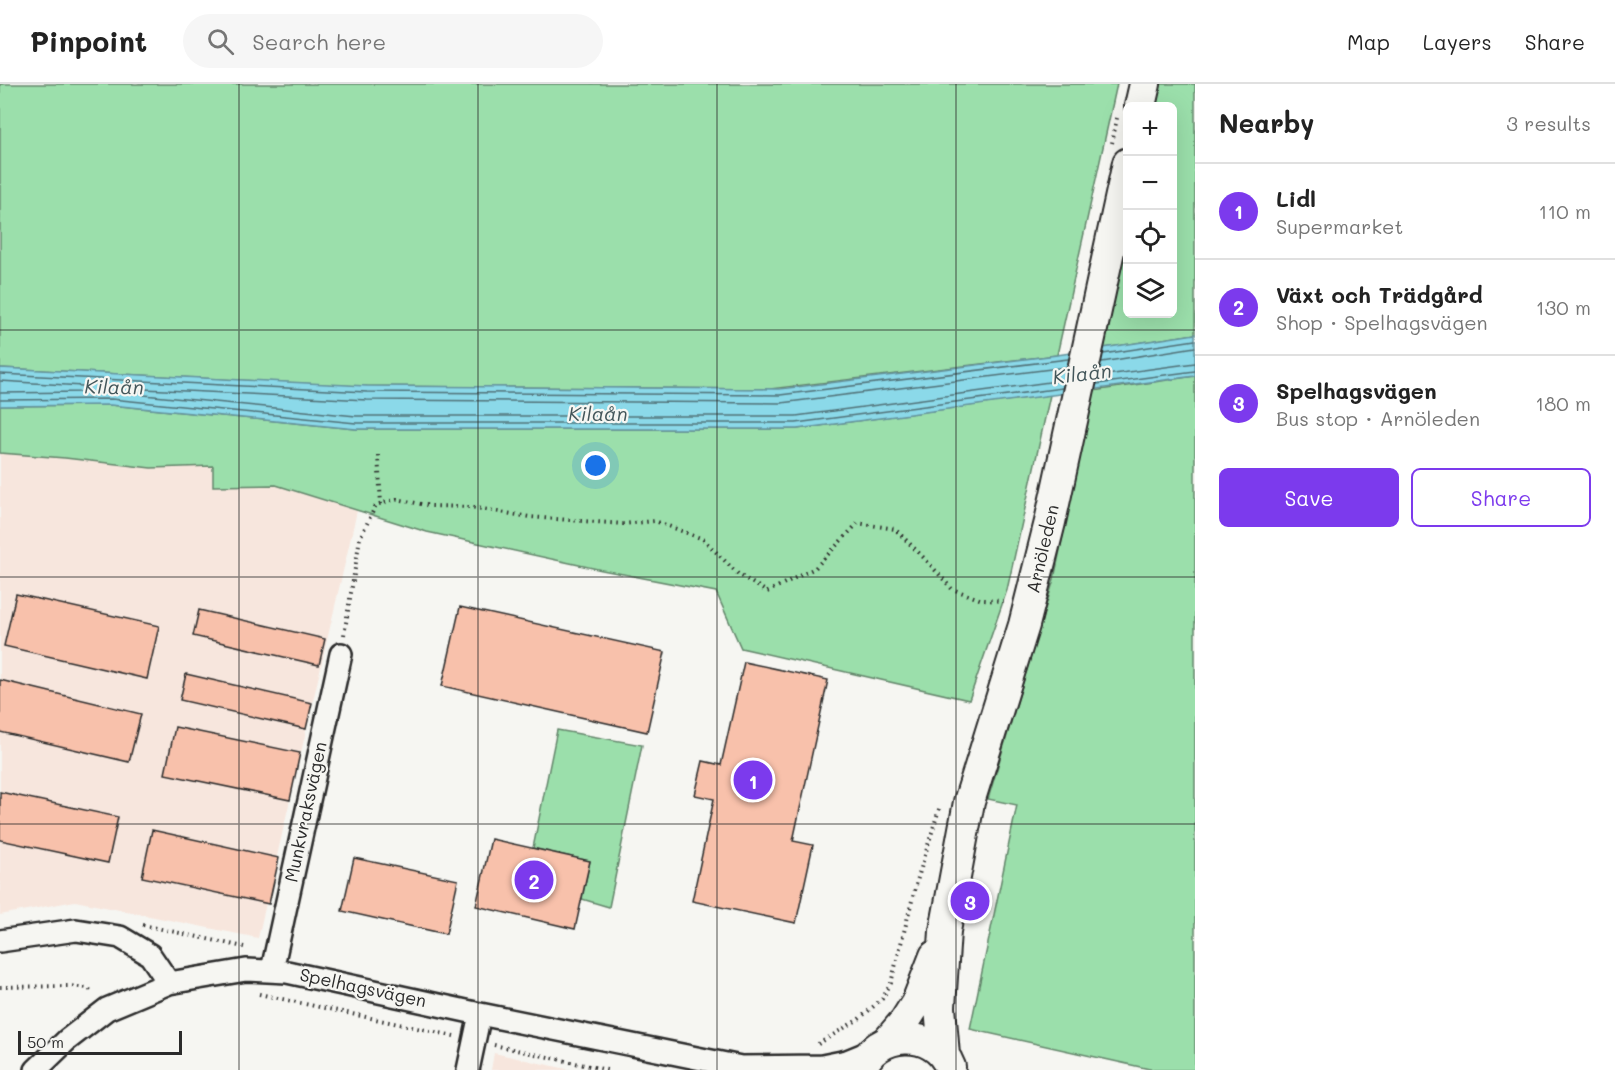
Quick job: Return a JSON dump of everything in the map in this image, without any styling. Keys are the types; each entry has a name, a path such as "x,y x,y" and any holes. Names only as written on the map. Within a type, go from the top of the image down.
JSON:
{"main road":[{"path":"1141,102 1145,84"},
{"name":"Arnöleden","path":"949,1065 940,1007 945,931 969,802 1024,625 1050,522 1123,186"},
{"name":"Arnöleden","path":"874,1053 904,1021 917,1002 945,931"},
{"path":"874,1053 904,1037 921,1039 937,1049 949,1065"}],"street":[{"name":"Munkvraksvägen","path":"272,970 341,654"},
{"path":"0,941 76,930 120,938 150,955 169,983"},
{"name":"Spelhagsvägen","path":"36,1070 67,1040 107,1009 169,983 246,970 288,972 746,1068 822,1066 874,1053"},
{"path":"468,1070 480,1014"}],"path":[{"path":"378,455 381,504"},
{"path":"341,654 360,538 376,506 396,499 430,506 471,507 530,517 623,524 656,521 702,539 738,574 767,592 815,568 858,522 895,529 952,589 982,600 1010,601"},
{"path":"0,987 88,988 107,1009"},
{"path":"251,992 607,1070"}],"shaded area":[{"path":"0,453 151,468 214,466 213,486 276,485 357,511 258,938 75,901 0,915"},
{"path":"494,1053 571,1070 491,1070"}],"green space":[{"path":"0,84 1117,84 1057,355 770,389 357,386 0,368"},
{"path":"1161,84 1195,84 1195,334 1104,348 1123,259 1123,318 1177,318 1177,102 1157,102"},
{"path":"1195,376 1195,1070 1154,1070 970,1029 1017,805 988,799 1054,579 1093,391"},
{"path":"1050,395 1007,590 969,700 741,648 716,592 427,532 276,485 213,486 213,466 151,468 0,453 0,406 110,405 356,429 797,429"},
{"path":"557,730 642,745 609,907 582,899 590,861 533,848"}],"water":[{"name":"Kilaån","path":"1195,334 1195,376 797,429 356,429 110,405 0,406 0,368 367,386 780,389 1057,355"}],"building":[{"path":"16,594 159,626 147,679 4,646"},
{"path":"460,607 665,652 647,732 442,686"},
{"path":"199,610 325,639 319,665 193,636"},
{"path":"744,662 828,680 793,841 813,845 796,923 692,901 714,799 695,795 703,761 721,765"},
{"path":"186,674 312,703 306,729 180,700"},
{"path":"0,680 141,714 129,762 0,732"},
{"path":"175,727 300,753 290,800 165,774"},
{"path":"0,792 118,817 108,863 0,840"},
{"path":"152,830 279,858 269,904 142,877"},
{"path":"491,839 590,861 575,929 476,906"},
{"path":"354,858 458,880 446,934 342,911"}],"place":[{"name":"Lidl","path":"753,780"},
{"name":"Växt och Trädgård","path":"534,880"},
{"name":"Spelhagsvägen","path":"970,901"}]}
